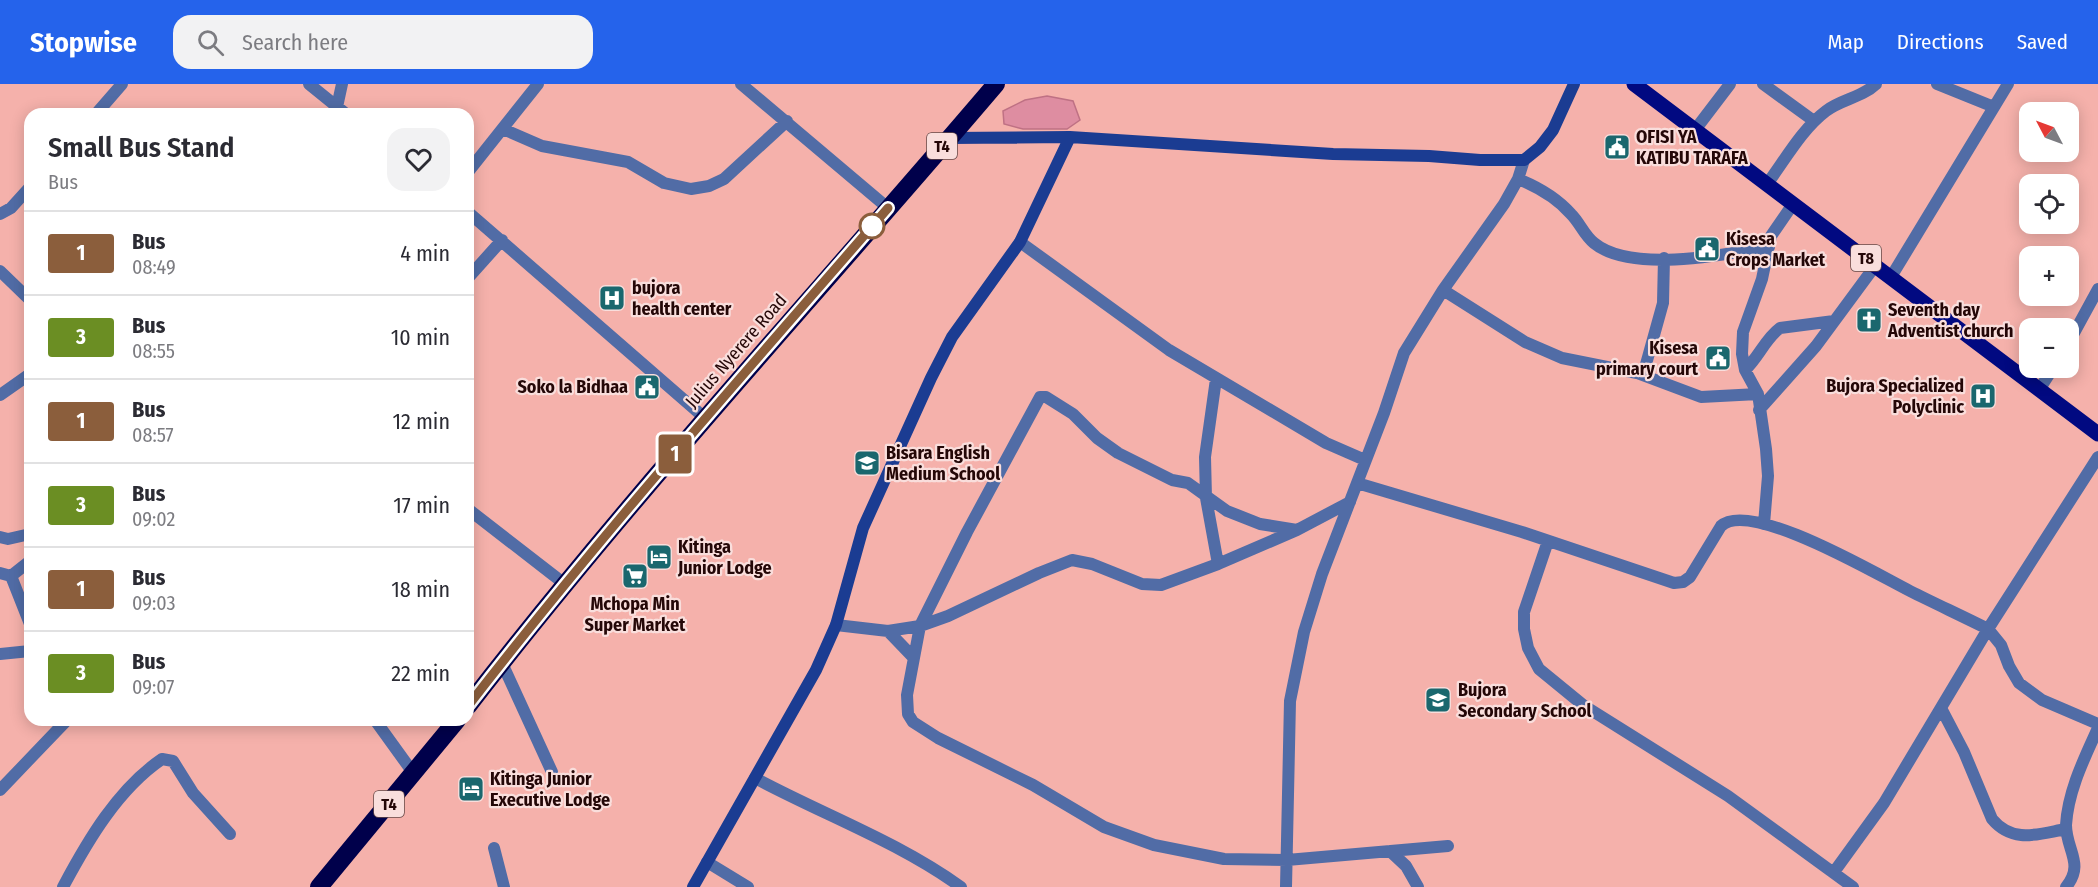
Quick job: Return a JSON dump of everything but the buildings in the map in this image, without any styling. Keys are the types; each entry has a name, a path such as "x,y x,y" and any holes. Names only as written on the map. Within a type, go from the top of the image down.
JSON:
{"highway":[{"name":"Julius Nyerere Road","path":"474,698 705,418 996,84"},
{"name":"T4","path":"320,887 452,726"}],"main road":[{"name":"T8","path":"1634,84 2098,434"}],"street":[{"path":"101,108 122,84"},
{"path":"309,84 338,108"},
{"path":"342,84 342,108"},
{"path":"474,165 538,84"},
{"path":"741,84 888,208"},
{"path":"1286,887 1290,701 1304,632 1319,584 1404,353 1443,290 1504,204 1518,179 1524,160 1540,147 1553,130 1574,84"},
{"path":"1695,130 1730,84"},
{"path":"1763,84 1814,121"},
{"path":"1767,184 1814,121 1829,109 1863,95 1876,84"},
{"path":"1938,84 1994,107"},
{"path":"1891,277 2008,84"},
{"path":"503,129 542,146 628,162 642,168 664,183 691,189 709,186 724,179 787,121"},
{"path":"693,887 816,670 836,626 863,528 931,378 952,337 1020,242 1071,137"},
{"path":"949,138 1071,137 1333,154 1524,160"},
{"path":"1518,179 1554,197 1572,215 1586,236 1608,253 1621,256 1692,259 1769,247"},
{"path":"0,214 11,208 24,194"},
{"path":"1764,524 1768,476 1766,449 1758,394 1745,370 1742,354 1743,332 1762,279 1772,236 1793,204"},
{"path":"474,217 705,418"},
{"path":"474,271 502,240"},
{"path":"1020,242 1169,350 1326,443 1365,460"},
{"path":"1643,375 1663,303 1664,258"},
{"path":"1759,410 1797,369 1875,266"},
{"path":"0,271 24,294"},
{"path":"2079,324 2098,289"},
{"path":"1443,290 1525,342 1562,358 1643,375 1701,397 1758,394"},
{"path":"1745,370 1780,328 1834,321"},
{"path":"0,395 24,378"},
{"path":"2039,390 2047,378"},
{"path":"1216,379 1205,457 1206,498 1218,564"},
{"path":"1297,530 1260,524 1227,511 1188,483 1172,480 1118,453 1097,438 1066,409 1046,397 1040,397 961,543 920,626 912,656 907,694 908,714 913,722 923,730 1033,785 1104,827 1154,845 1224,859 1287,860 1448,846"},
{"path":"1834,872 1884,803 1988,629 2098,457"},
{"path":"1357,483 1548,541 1665,580 1683,582 1690,577 1721,526 1727,521 1735,519 1764,524 1801,536 1829,549 1988,629 2001,645 2019,683 2042,700 2098,726 2072,789 2066,829 2075,863 2075,872 2066,887"},
{"path":"836,626 888,631 920,626 948,616 1072,560 1092,564 1142,584 1161,585 1218,564 1297,530 1350,502"},
{"path":"474,514 566,585"},
{"path":"0,537 8,539 24,535"},
{"path":"1548,541 1524,612 1524,629 1528,648 1539,669 1583,705 1728,796 1853,887"},
{"path":"24,564 5,575 24,612"},
{"path":"888,631 912,656"},
{"path":"0,654 24,652"},
{"path":"502,663 552,772"},
{"path":"1941,708 1964,752 1992,819 1998,826 2013,836 2066,829"},
{"path":"0,790 61,726"},
{"path":"379,726 414,774"},
{"path":"63,887 108,814 141,774 162,759 174,761 193,793 230,834"},
{"path":"755,778 804,804 893,845 961,887"},
{"path":"494,848 504,887"},
{"path":"1390,851 1406,866 1418,887"},
{"path":"707,862 748,887"}],"bus line":[{"name":"1","path":"474,698 670,460 888,208"}],"place":[{"name":"OFISI YA KATIBU TARAFA","path":"1617,147"},
{"name":"Kisesa Crops Market","path":"1707,249"},
{"name":"bujora health center","path":"612,298"},
{"name":"Seventh day Adventist church","path":"1869,320"},
{"name":"Kisesa primary court","path":"1718,358"},
{"name":"Soko la Bidhaa","path":"647,387"},
{"name":"Bujora Specialized Polyclinic","path":"1983,396"},
{"name":"Bisara English Medium School","path":"867,463"},
{"name":"Kitinga Junior Lodge","path":"659,557"},
{"name":"Mchopa Min Super Market","path":"635,576"},
{"name":"Bujora Secondary School","path":"1438,700"},
{"name":"Kitinga Junior Executive Lodge","path":"471,789"}]}
